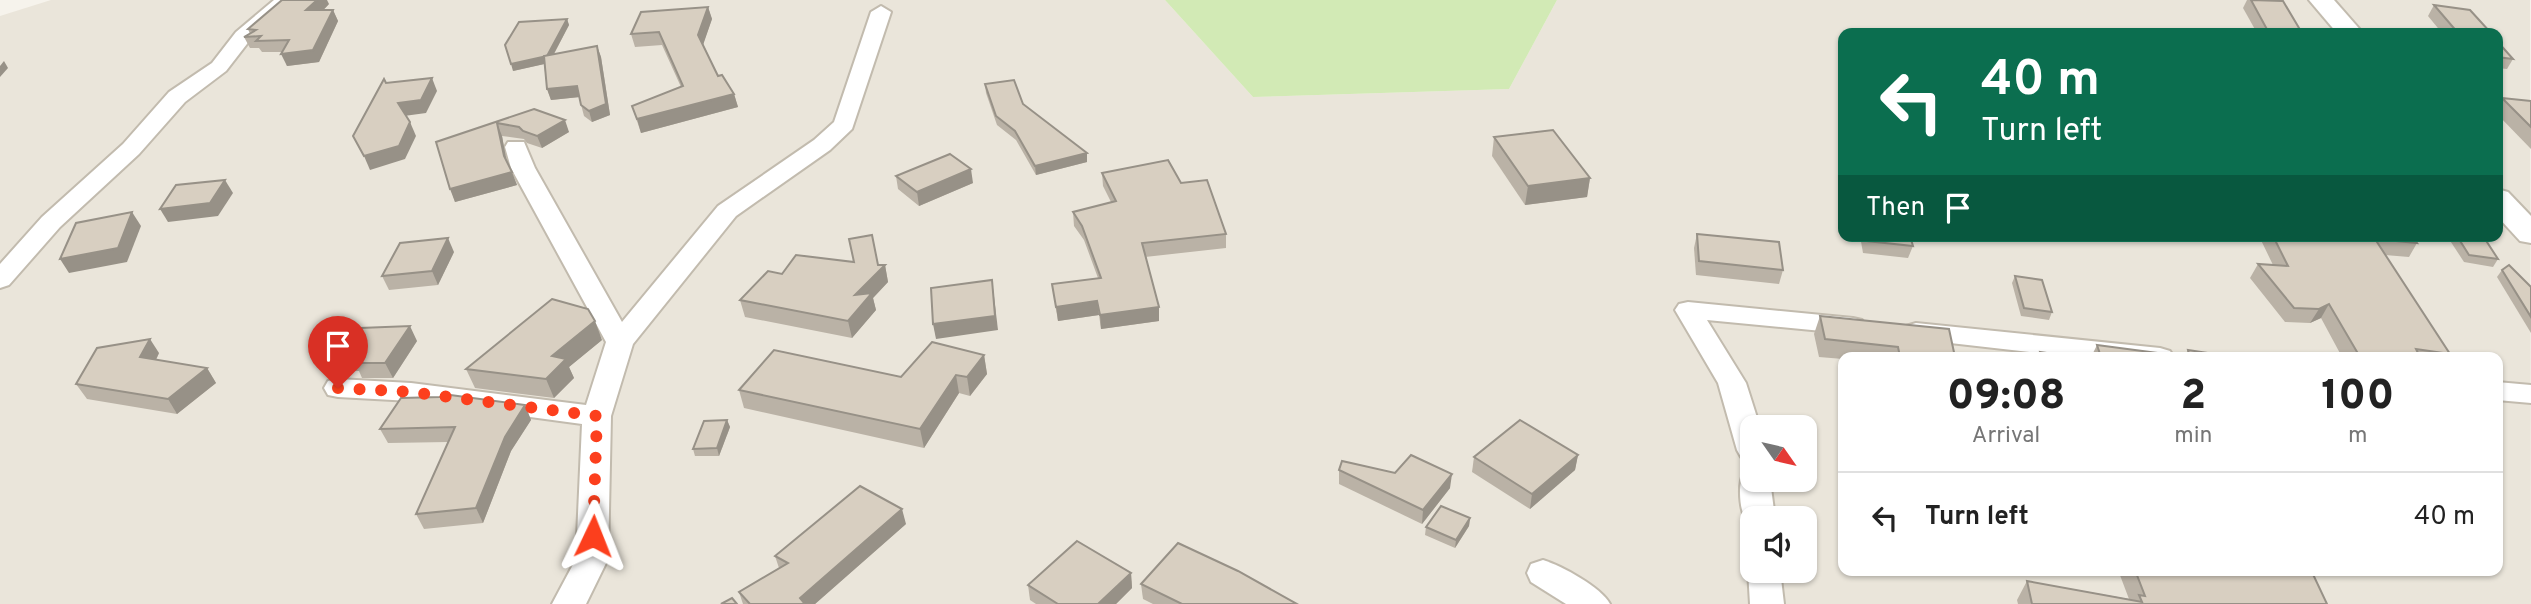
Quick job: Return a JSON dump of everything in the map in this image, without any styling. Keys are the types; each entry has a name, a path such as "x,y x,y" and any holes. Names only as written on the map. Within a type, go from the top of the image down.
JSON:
{"street":[{"path":"0,280 51,222 131,149 177,97 219,67 243,36 286,0"},
{"path":"2321,0 2346,28"},
{"path":"569,604 592,559 597,416 620,342 727,212 822,145 844,124 881,12"},
{"path":"516,147 523,168 620,342"},
{"path":"2503,204 2531,234"},
{"path":"1741,415 1731,383 1688,310 2110,352"},
{"path":"338,388 411,392 597,416"},
{"path":"2503,392 2531,394"},
{"path":"1543,573 1594,604"},
{"path":"1765,583 1767,604"}],"shaded area":[{"path":"51,0 1165,0 1253,97 1509,89 1557,0 2530,0 2531,604 0,604 0,16"}],"green space":[{"path":"1165,0 1557,0 1509,89 1253,97"}],"building":[{"path":"282,0 317,0 306,10 333,10 313,50 281,54 289,40 256,41 261,36 244,37 256,30 248,29"},
{"path":"2251,0 2283,1 2299,28 2266,28"},
{"path":"2434,5 2470,10 2486,28 2454,28"},
{"path":"708,7 698,35 718,76 722,75 734,94 637,119 632,106 683,86 659,32 631,34 641,12"},
{"path":"567,19 547,56 511,64 505,45 519,22"},
{"path":"597,46 606,104 589,111 581,105 577,86 547,89 544,56"},
{"path":"2503,48 2513,59 2503,58"},
{"path":"432,78 421,100 398,103 410,122 399,146 364,156 353,136 384,79 386,83"},
{"path":"1014,80 1023,104 1087,153 1035,166 1015,131 996,116 985,84"},
{"path":"2503,98 2531,101 2531,127 2503,99"},
{"path":"534,109 565,120 537,136 519,127 497,123 504,156 512,172 450,189 436,142"},
{"path":"1553,130 1590,178 1528,186 1494,137"},
{"path":"950,154 971,169 917,192 896,176"},
{"path":"1168,160 1181,183 1207,180 1226,234 1142,243 1159,307 1100,315 1097,301 1056,307 1052,284 1101,278 1082,226 1073,212 1116,201 1102,173"},
{"path":"225,180 210,203 160,209 176,185"},
{"path":"132,212 118,248 60,259 76,223"},
{"path":"1697,234 1779,242 1783,270 1699,261"},
{"path":"872,235 878,265 885,265 855,295 872,293 848,321 740,300 768,271 782,274 796,255 854,262 849,239"},
{"path":"448,238 432,271 382,276 400,243"},
{"path":"1876,242 1912,242 1913,246"},
{"path":"2276,242 2377,242 2449,352 2416,349 2418,352 2357,352 2329,304 2319,309 2294,308 2258,264 2288,266"},
{"path":"2461,242 2487,242 2498,259 2469,255"},
{"path":"2509,265 2531,287 2531,317 2502,270"},
{"path":"2015,276 2042,280 2052,312 2024,308"},
{"path":"992,280 995,316 933,324 931,288"},
{"path":"552,299 588,309 595,321 552,356 566,359 546,379 466,369"},
{"path":"1820,316 1949,329 1954,352 1899,352 1898,347 1825,339"},
{"path":"410,326 385,363 355,363 360,356 339,357 360,328"},
{"path":"150,339 140,357 207,368 168,399 76,384 97,348"},
{"path":"932,342 984,355 967,377 956,375 920,429 739,390 774,350 901,377"},
{"path":"2097,345 2150,352 2099,352"},
{"path":"443,394 525,405 505,437 476,508 416,514 455,427 380,429 401,398 440,397"},
{"path":"727,420 717,448 693,449 704,421"},
{"path":"1520,420 1578,455 1532,494 1474,457"},
{"path":"1411,455 1452,474 1423,510 1339,470 1342,461 1395,473"},
{"path":"860,486 902,509 800,598 805,604 750,604 739,592 788,563 775,556"},
{"path":"1441,506 1470,518 1456,540 1426,527"},
{"path":"1077,541 1131,573 1098,604 1058,604 1028,585"},
{"path":"1178,543 1238,571 1297,604 1182,604 1141,584"},
{"path":"2137,576 2314,576 2327,604 2032,604 2027,581 2142,602 2139,595 2145,596"},
{"path":"732,598 737,604 721,604"}],"route":[{"path":"338,388 411,392 597,416 593,536"}]}
